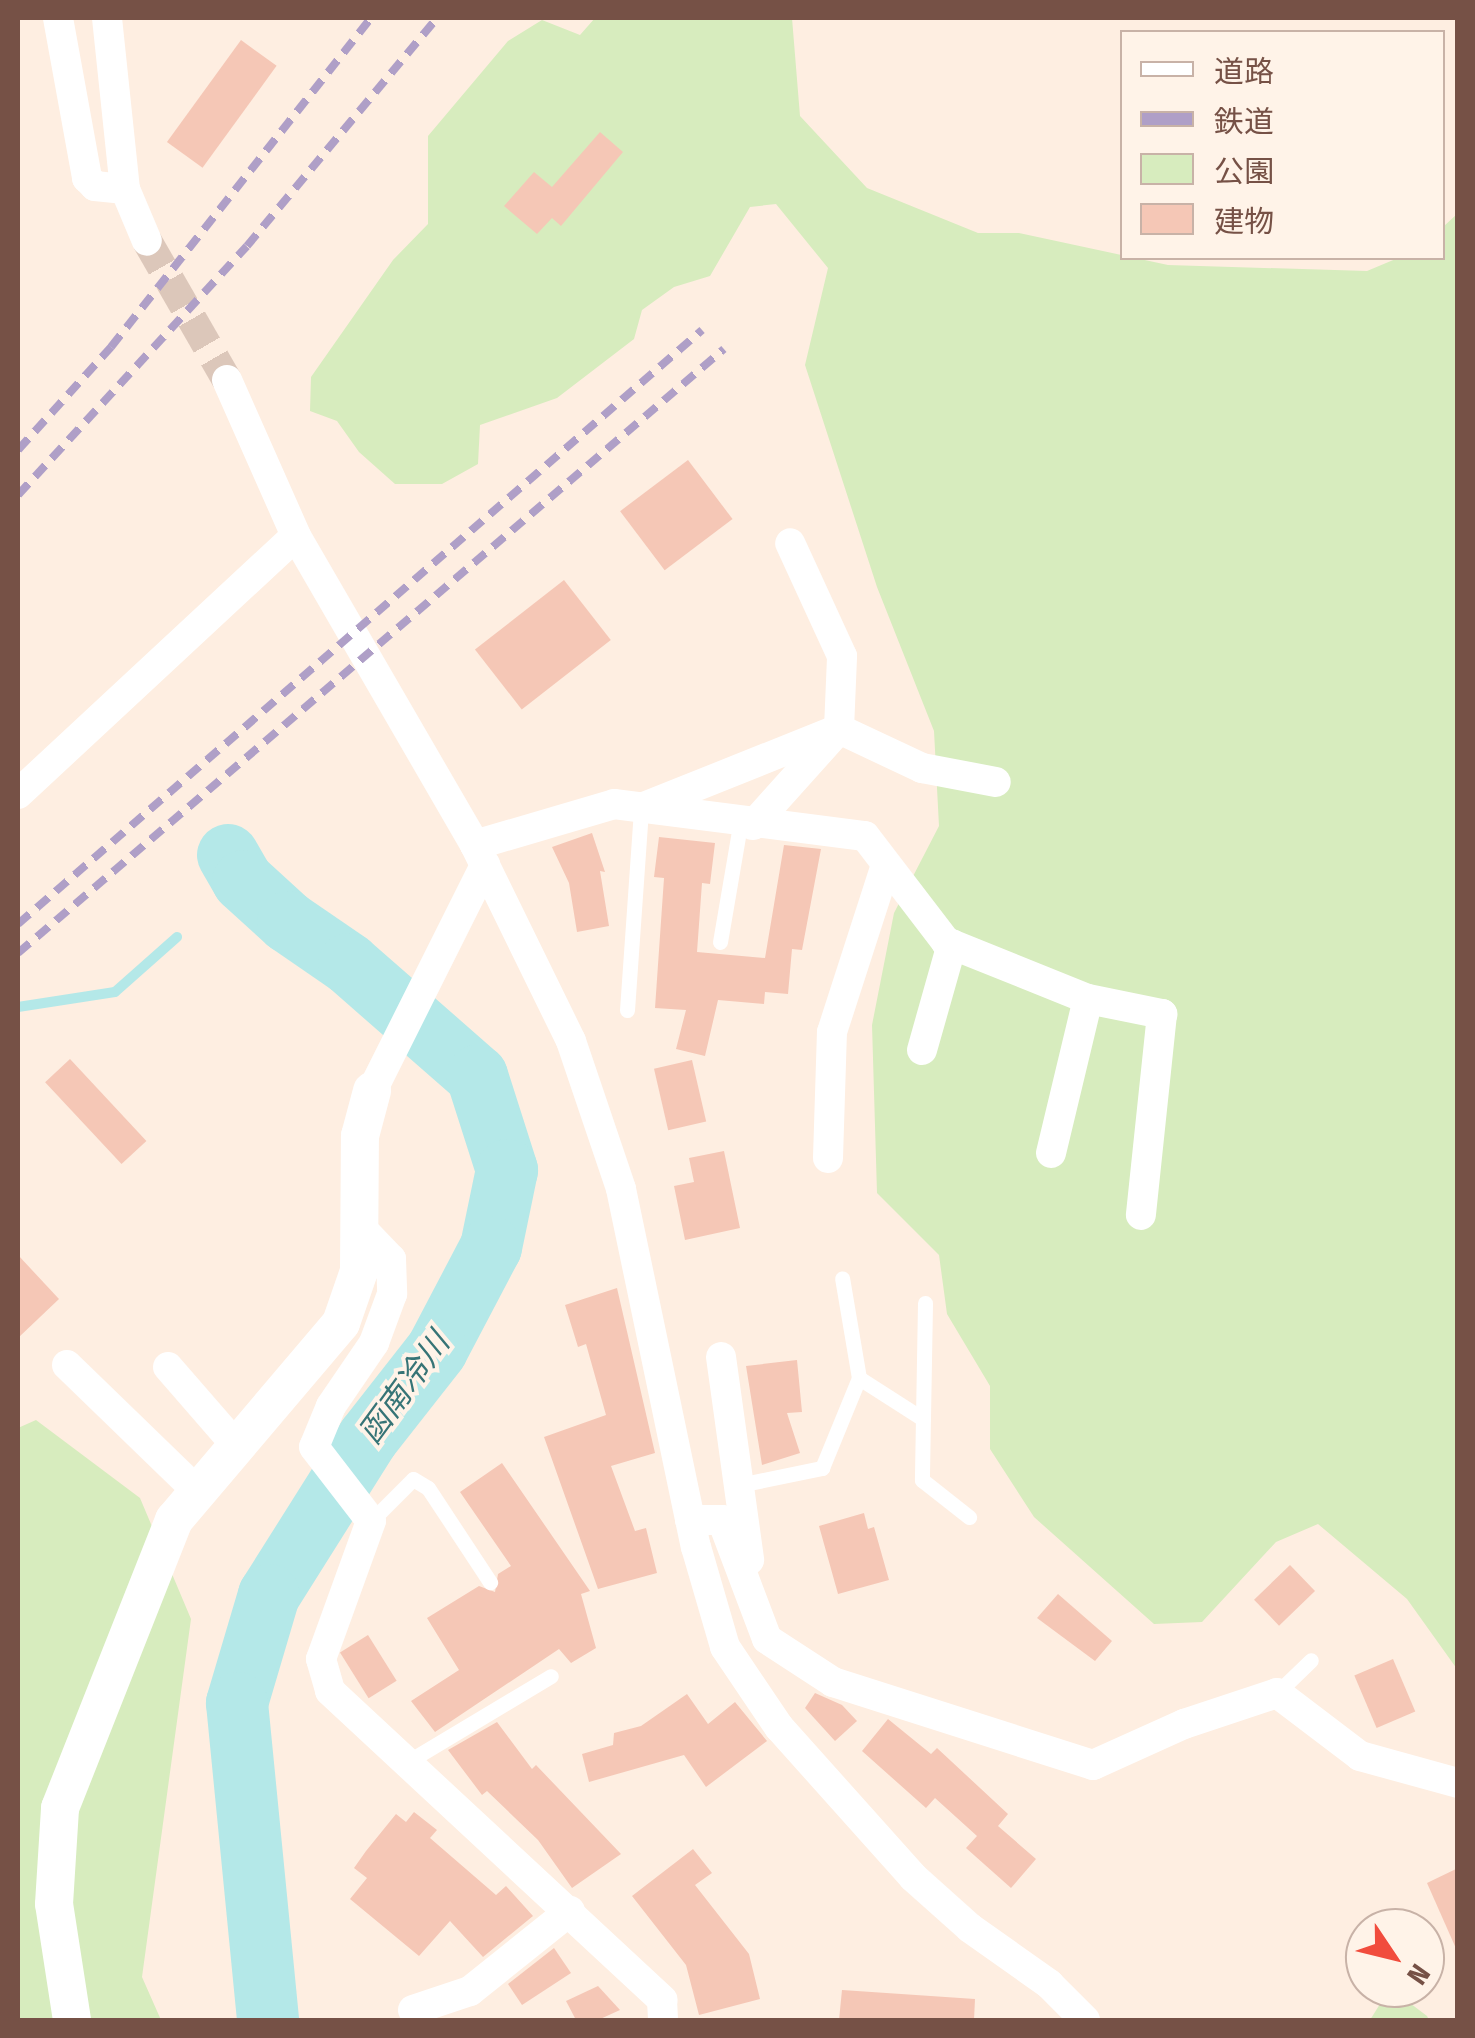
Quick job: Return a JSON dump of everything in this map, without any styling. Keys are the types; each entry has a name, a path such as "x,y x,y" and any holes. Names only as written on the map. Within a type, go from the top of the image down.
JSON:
{"street":[{"path":"58,18 87,178 95,186 125,189"},
{"path":"107,18 125,189 147,240"},
{"path":"227,380 296,536 480,855 571,1041 620,1189 690,1520 726,1647 779,1727 913,1877 970,1928 1050,1984 1084,2020"},
{"path":"18,794 296,536"},
{"path":"747,825 840,730 842,656 790,543"},
{"path":"642,808 840,730 922,768 996,782"},
{"path":"72,2020 54,1904 60,1808 152,1571 196,1490 341,1323 364,1230 360,1136 372,1091 430,982 480,855 614,804 747,825 865,836 885,868 952,944 1088,999 1162,1014 1142,1215"},
{"path":"828,1158 832,1032 885,868"},
{"path":"922,1050 952,944"},
{"path":"1051,1153 1088,999"},
{"path":"364,1230 391,1260 392,1294 374,1343 332,1406 314,1447 371,1521 321,1659 330,1690 404,1764 570,1911 662,2000 662,2020"},
{"path":"721,1358 757,1612"},
{"path":"67,1365 196,1490"},
{"path":"168,1367 234,1443"},
{"path":"690,1520 722,1520 767,1639 833,1682 1092,1765 1184,1724 1277,1693 1360,1756 1458,1783"},
{"path":"414,2010 470,1991 570,1911"}],"lane":[{"path":"626,1010 642,808"},
{"path":"720,942 747,825"},
{"path":"739,1486 822,1468 860,1378 842,1278"},
{"path":"925,1303 922,1480 969,1517"},
{"path":"860,1378 923,1419"},
{"path":"371,1521 413,1479 428,1488 490,1582"},
{"path":"1277,1693 1310,1660"},
{"path":"404,1764 551,1676"}],"green space":[{"path":"595,18 792,18 800,116 867,188 978,233 1019,233 1120,255 1120,260 1168,265 1367,271 1393,260 1445,260 1445,225 1457,214 1457,1669 1407,1599 1318,1524 1276,1542 1202,1622 1154,1624 1034,1517 990,1449 990,1386 947,1314 939,1255 877,1193 872,1025 894,913 939,826 934,731 877,587 805,365 828,268 776,204 750,207 710,276 674,287 642,310 634,339 557,398 480,425 478,464 442,484 395,484 359,452 337,421 310,411 311,377 393,260 428,224 428,136 508,41 542,20 580,35"},
{"path":"36,1420 140,1498 191,1619 142,1977 161,2020 18,2020 18,1428"},
{"path":"1378,2008 1416,2008 1429,2020 1370,2020"}],"building":[{"path":"241,40 277,66 203,168 167,142"},
{"path":"600,132 623,152 561,226 552,218 537,234 504,206 534,172 552,187"},
{"path":"688,460 733,519 665,570 620,511"},
{"path":"564,580 611,640 522,709 475,650"},
{"path":"592,833 605,872 600,871 609,926 577,932 569,883 552,847"},
{"path":"659,837 715,843 710,884 702,883 697,952 765,958 784,845 821,849 802,950 792,949 788,994 765,992 764,1004 718,1000 705,1056 676,1049 686,1010 655,1008 664,878 654,877"},
{"path":"70,1059 146,1141 122,1164 45,1082"},
{"path":"692,1060 706,1121 668,1130 654,1069"},
{"path":"724,1151 740,1228 685,1240 674,1186 694,1182 689,1158"},
{"path":"18,1255 59,1299 18,1338"},
{"path":"617,1288 655,1453 611,1466 635,1531 646,1528 657,1573 598,1589 544,1437 606,1415 586,1344 578,1347 565,1305"},
{"path":"797,1360 802,1412 787,1413 800,1453 762,1465 746,1366"},
{"path":"502,1463 590,1591 581,1594 596,1648 571,1663 559,1649 435,1732 411,1701 459,1670 427,1618 479,1586 495,1592 498,1574 511,1566 460,1492"},
{"path":"864,1513 868,1529 874,1527 889,1580 838,1594 819,1526"},
{"path":"1290,1565 1315,1591 1279,1626 1254,1600"},
{"path":"1058,1594 1112,1641 1095,1661 1037,1618"},
{"path":"368,1635 397,1681 369,1698 340,1652"},
{"path":"1393,1659 1415,1711 1377,1728 1354,1675"},
{"path":"815,1693 842,1705 857,1721 835,1741 805,1708"},
{"path":"687,1694 708,1724 735,1702 767,1741 706,1787 684,1755 589,1782 582,1754 613,1745 614,1733 641,1726"},
{"path":"888,1719 931,1754 937,1748 1008,1814 998,1826 1036,1859 1011,1888 966,1848 977,1836 935,1798 926,1808 862,1751"},
{"path":"497,1722 532,1769 536,1765 621,1854 572,1888 538,1840 487,1791 482,1795 448,1750"},
{"path":"414,1812 437,1830 430,1838 496,1895 506,1886 533,1916 483,1957 450,1921 419,1956 350,1899 367,1878 354,1868 366,1851 396,1814 406,1822"},
{"path":"693,1849 712,1873 695,1885 749,1954 760,1999 699,2015 686,1965 632,1896"},
{"path":"1458,1868 1458,1953 1445,1924 1445,1908 1438,1908 1427,1883"},
{"path":"554,1948 571,1973 522,2005 508,1984"},
{"path":"598,1986 620,2010 598,2020 576,2020 566,2001"},
{"path":"842,1990 975,1999 974,2020 839,2020"}],"waterway":[{"name":"函南冷川","path":"228,855 243,881 288,922 349,964 477,1076 507,1170 491,1247 437,1350 368,1438 269,1595 237,1703 268,2020"},
{"path":"232,890 243,881"},
{"path":"18,1007 115,992 177,937"}],"tunnel":[{"path":"147,241 227,380"}],"railway":[{"path":"18,450 111,347 371,18"},
{"path":"18,495 247,246 437,18"},
{"path":"18,924 702,330"},
{"path":"18,953 724,349"}]}
